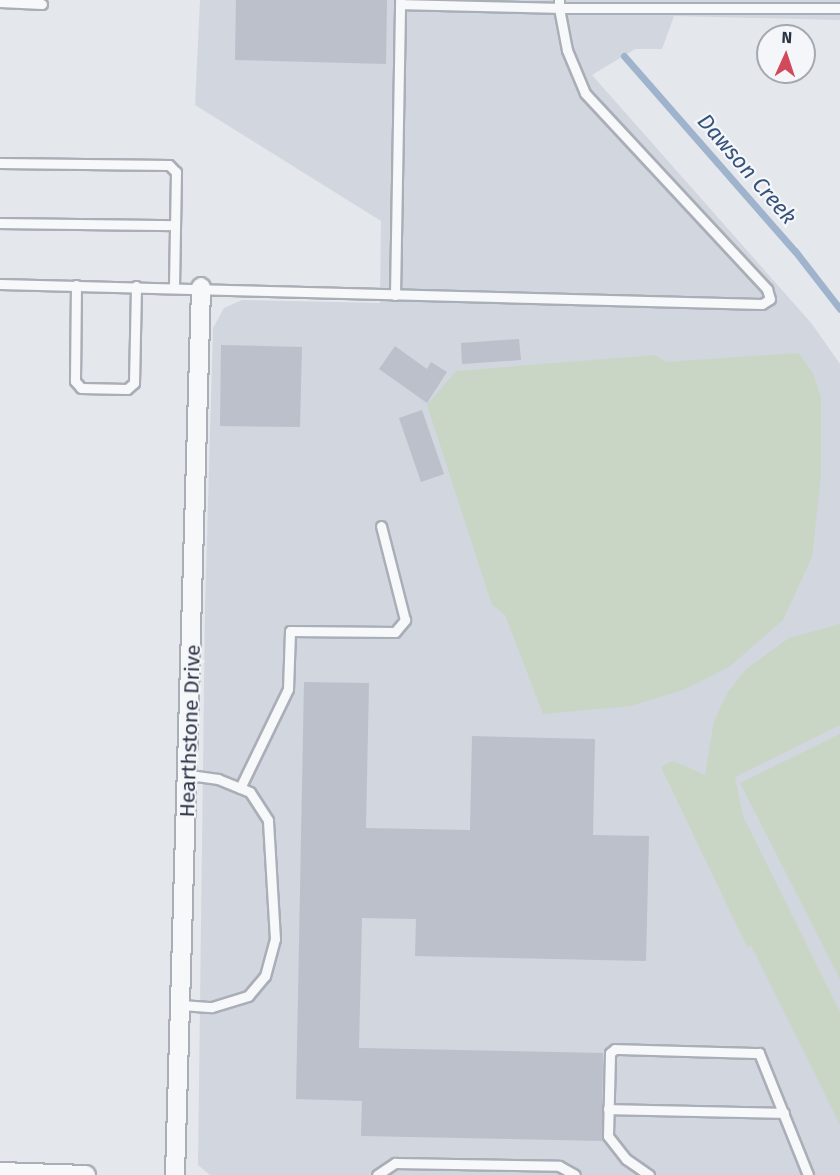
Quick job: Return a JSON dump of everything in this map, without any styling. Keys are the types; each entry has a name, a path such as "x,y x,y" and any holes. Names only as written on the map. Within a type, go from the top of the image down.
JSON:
{"street":[{"name":"Hearthstone Drive","path":"175,1175 189,776 201,287"},
{"path":"0,1172 86,1175"}],"lane":[{"path":"0,2 42,4"},
{"path":"395,296 400,2 840,8"},
{"path":"0,284 174,286 395,296 762,304 770,299 767,289 585,93 567,50 559,4"},
{"path":"0,163 169,165 176,172 174,286"},
{"path":"0,224 175,225"},
{"path":"76,285 75,381 81,388 127,389 134,383 136,286"},
{"path":"240,788 288,689 290,631 395,632 405,620 381,526"},
{"path":"181,1005 212,1007 248,996 265,976 275,939 268,820 250,792 218,779 189,776"},
{"path":"649,1175 626,1159 608,1136 612,1050 759,1053 808,1175"},
{"path":"608,1109 784,1113"},
{"path":"376,1175 394,1163 559,1166 575,1175"}],"shaded area":[{"path":"200,0 840,0 840,20 674,16 662,49 635,49 592,75 812,324 840,364 840,1175 210,1175 198,1165 205,608 213,328 224,308 242,300 380,303 381,221 195,105"}],"green space":[{"path":"799,353 813,374 821,397 821,477 812,557 783,620 729,667 683,690 631,706 543,714 505,615 492,605 427,405 456,371 655,355 666,362"},
{"path":"840,624 840,725 735,777 743,816 840,1012 840,1125 751,945 747,947 661,767 673,761 705,775 714,721 728,692 746,669 789,638"},
{"path":"840,734 840,979 740,783"}],"building":[{"path":"236,0 387,0 386,64 235,60"},
{"path":"519,339 521,360 462,364 461,343"},
{"path":"221,345 302,347 300,427 220,426"},
{"path":"395,346 427,369 431,362 447,372 427,403 379,369"},
{"path":"422,410 444,474 421,482 399,418"},
{"path":"304,682 369,683 366,828 470,830 472,736 595,739 593,835 649,836 646,961 415,956 416,919 362,918 359,1048 603,1053 602,1141 361,1136 362,1101 296,1099"}],"waterway":[{"name":"Dawson Creek","path":"624,56 795,251 840,309"}]}
